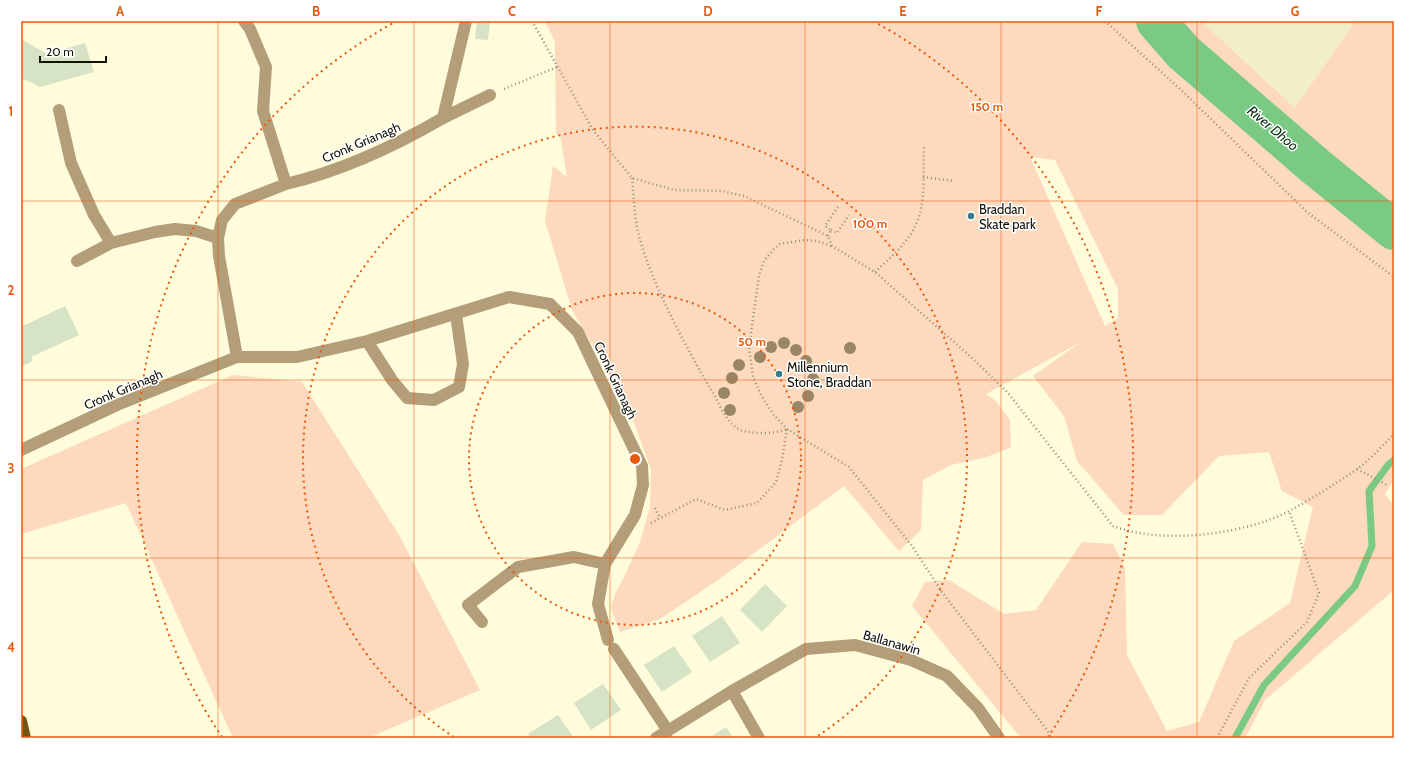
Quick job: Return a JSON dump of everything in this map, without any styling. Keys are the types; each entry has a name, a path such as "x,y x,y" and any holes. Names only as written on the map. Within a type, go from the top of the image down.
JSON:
{"main road":[{"path":"21,721 25,738"}],"street":[{"path":"244,21 250,29 266,67 263,111 286,184"},
{"path":"443,118 466,21"},
{"name":"Cronk Grianagh","path":"237,357 219,256 218,238 222,220 235,204 286,184 315,177 416,133 490,95"},
{"path":"59,110 71,163 94,215 111,243"},
{"path":"77,261 111,243 175,229 196,231 218,238"},
{"name":"Cronk Grianagh","path":"21,450 118,405 237,357 297,357 367,341 509,298 550,304 578,332 642,466 643,485 635,515 605,564 598,604 611,645 668,731"},
{"path":"367,341 392,380 407,398 434,400 459,387 463,364 456,315"},
{"path":"482,622 468,605 518,567 574,557 605,564"},
{"name":"Ballanawin","path":"656,738 732,691 806,649 855,645 910,660 947,676 978,708 999,738"},
{"path":"732,691 759,738"}],"path":[{"path":"532,21 593,130 632,178 640,237 654,276 703,377 729,422 738,430 759,433 779,432 787,429"},
{"path":"1105,21 1180,89 1307,212 1394,276"},
{"path":"490,95 558,67"},
{"path":"875,272 908,238 918,222 922,204 924,145"},
{"path":"923,177 954,181"},
{"path":"632,178 674,190 722,192 744,196 828,236 832,246"},
{"path":"838,207 825,226 837,233 849,215"},
{"path":"828,236 831,230"},
{"path":"1051,738 1047,730 942,592 912,546 850,467 787,429 773,414 761,395 753,377 749,358 749,347 759,276 764,261 773,250 780,244 804,240 817,241 832,246 875,272 971,357 1008,394 1113,526 1130,532 1162,535 1214,533 1269,520 1289,511 1357,469 1394,434"},
{"path":"666,514 696,499 725,510 757,503 776,482 782,460 787,429"},
{"path":"1357,469 1387,485"},
{"path":"1217,738 1249,678 1307,622 1319,593 1289,511"}],"shaded area":[{"path":"545,21 1201,21 1295,108 1355,21 1394,21 1394,480 1385,494 1394,506 1394,590 1265,700 1245,738 1021,738 912,606 925,582 949,580 1004,614 1036,610 1082,542 1113,544 1125,568 1127,655 1167,731 1199,722 1234,641 1290,603 1313,507 1282,491 1269,452 1219,456 1162,515 1124,515 1077,461 1064,416 1033,376 1081,342 986,394 996,401 1010,420 1011,447 987,457 951,465 923,480 921,530 899,551 844,486 718,580 660,619 620,632 611,608 615,594 640,542 650,507 651,470 628,406 572,310 545,221 553,166 567,177 560,135 556,134 555,42","holes":["1030,157 1055,160 1118,289 1118,318 1105,326"]},
{"path":"1201,21 1355,21 1295,108"},
{"path":"233,375 302,382 399,535 480,690 368,738 233,738 126,503 21,534 21,469"}],"building":[{"path":"477,21 490,21 488,40 475,39"},
{"path":"21,39 47,54 85,43 94,72 40,87 24,79 21,83"},
{"path":"65,306 79,335 31,357 33,361 21,367 21,327"},
{"path":"765,584 787,606 762,632 740,610"},
{"path":"722,616 740,643 710,662 692,636"},
{"path":"674,646 692,672 662,692 644,665"},
{"path":"603,684 621,710 591,730 574,703"},
{"path":"558,715 574,738 531,738 528,734"},
{"path":"726,727 733,738 709,738"}],"waterway":[{"name":"River Dhoo","path":"1156,21 1183,52 1315,166 1394,230"},
{"path":"1235,738 1264,685 1355,586 1372,546 1369,491 1388,465 1394,460"}],"place":[{"name":"Braddan Skate park","path":"971,216"},
{"name":"Millennium Stone, Braddan","path":"779,374"}]}
